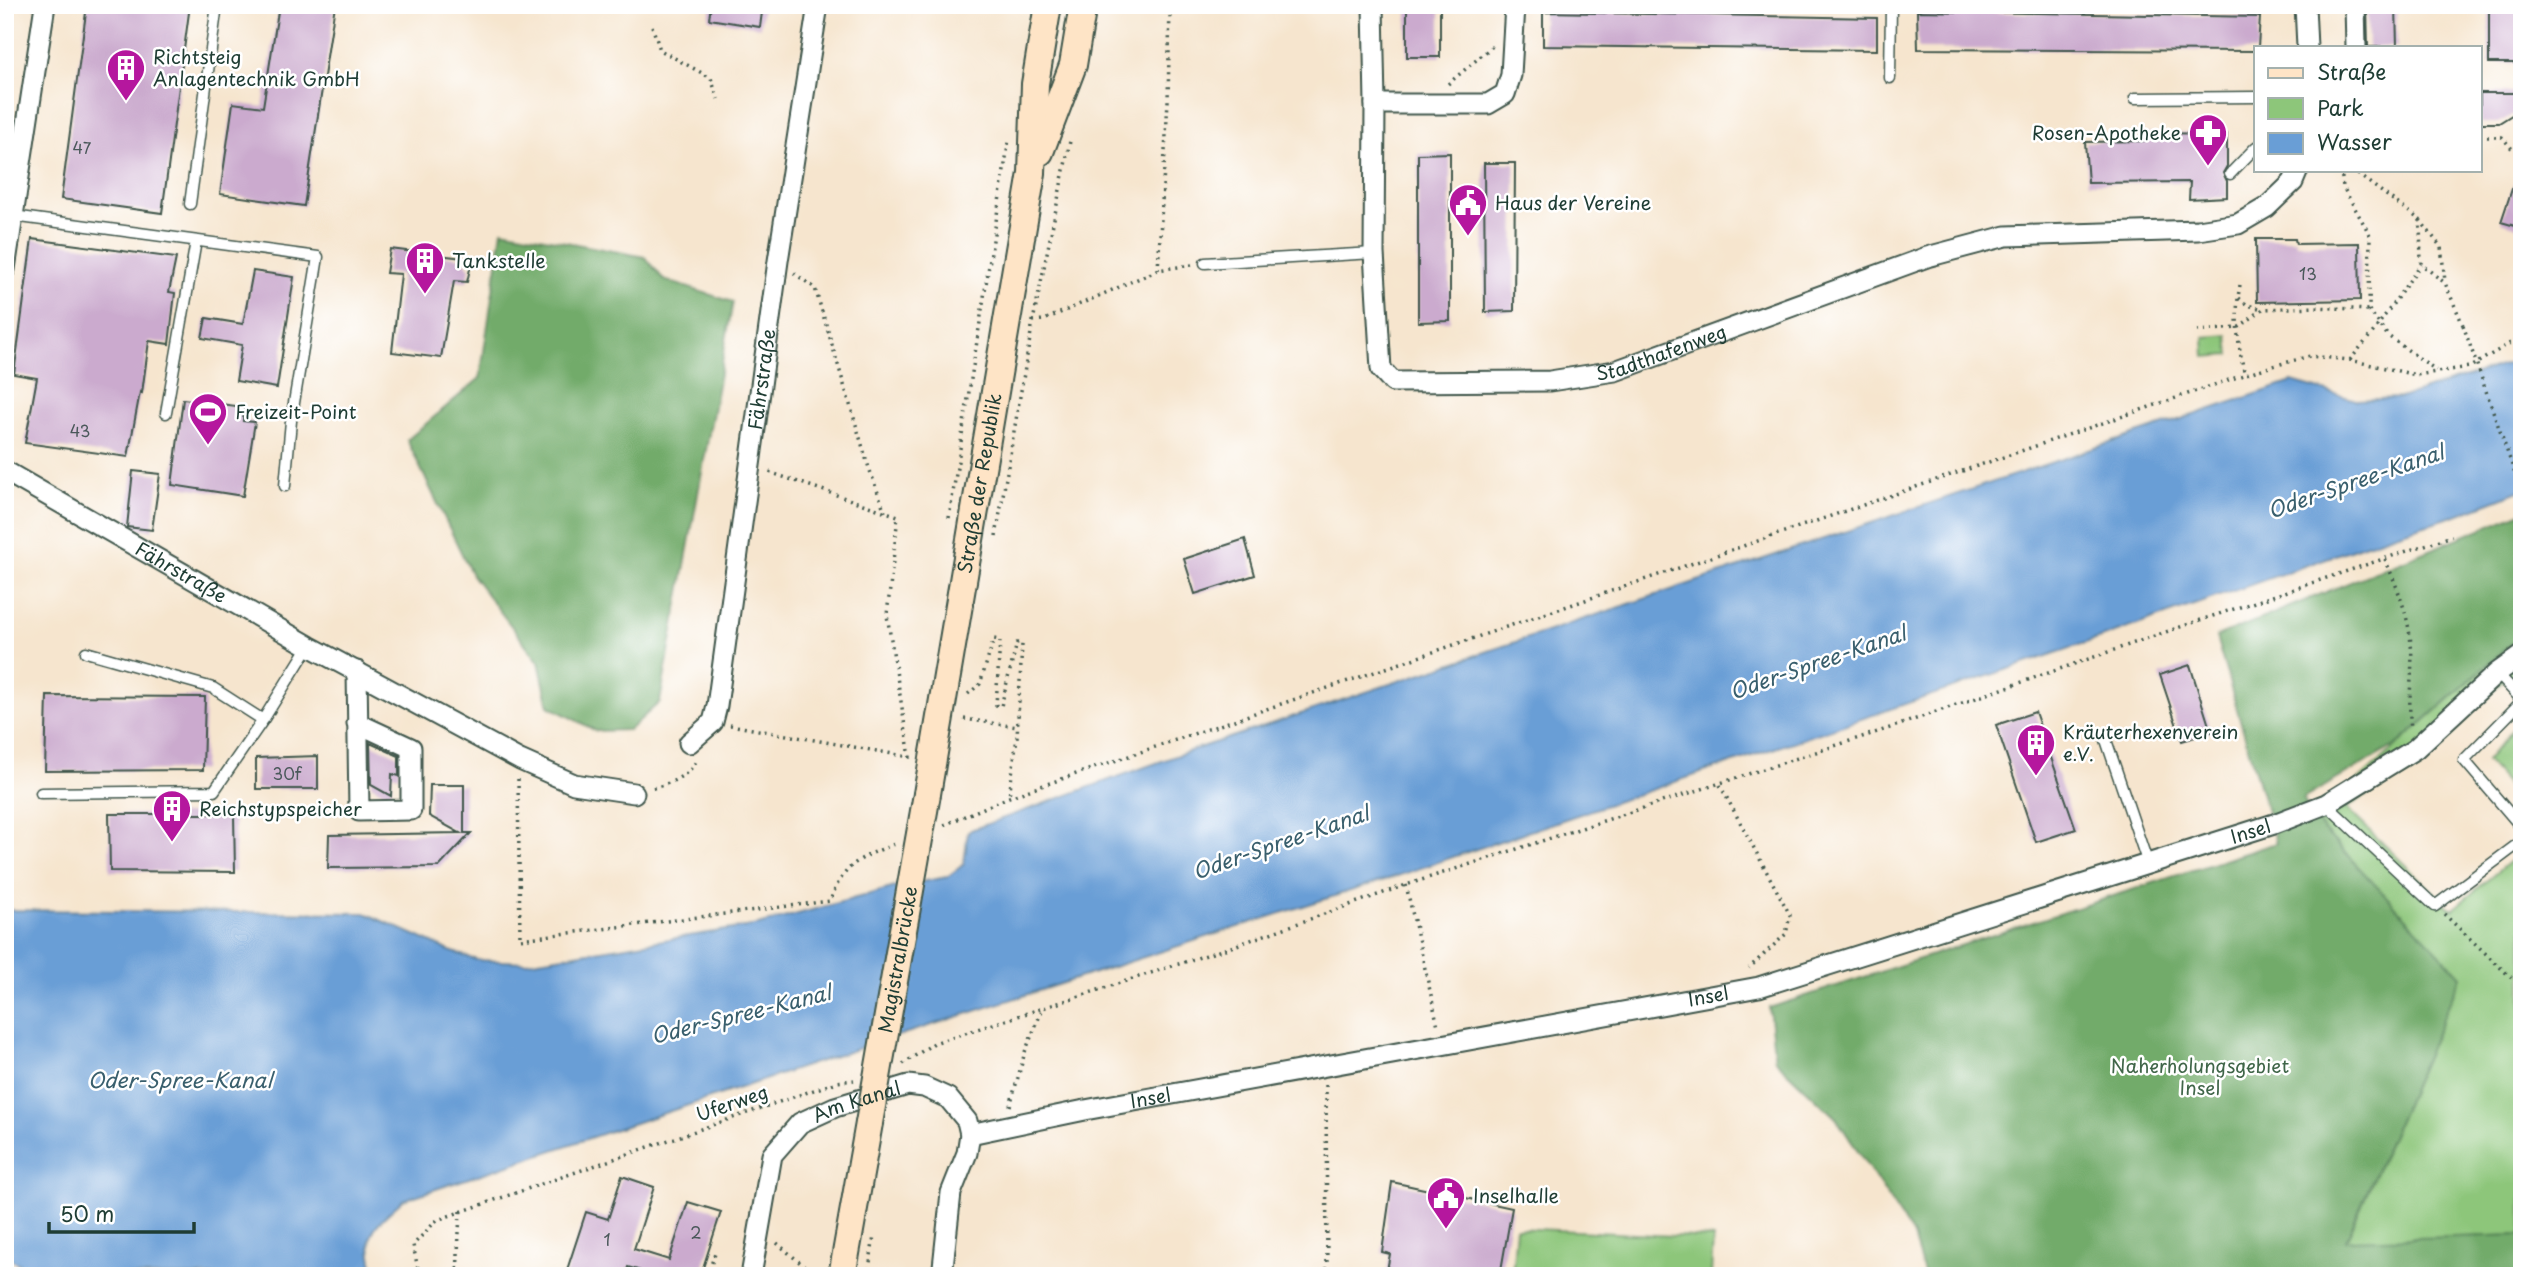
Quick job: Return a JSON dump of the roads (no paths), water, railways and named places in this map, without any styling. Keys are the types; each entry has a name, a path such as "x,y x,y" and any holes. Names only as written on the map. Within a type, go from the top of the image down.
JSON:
{"main road":[{"name":"Straße der Republik","path":"927,794 1032,173 1035,84 1048,5"},
{"name":"Straße der Republik","path":"1032,173 1073,65 1083,5"},
{"name":"Magistralbrücke","path":"842,1276 927,794"}],"street":[{"path":"5,269 45,5"},
{"name":"Fährstraße","path":"694,750 713,722 818,5"},
{"name":"Stadthafenweg","path":"1373,5 1374,253 1381,369 1393,382 1550,381 1615,371 1927,257 2006,236 2198,230 2238,224 2267,207 2293,182 2297,172"},
{"path":"1375,104 1488,104 1505,94 1511,75 1515,5"},
{"path":"2305,5 2307,46"},
{"path":"2355,5 2356,46"},
{"name":"Fährstraße","path":"5,471 309,646 520,760 574,784 634,793"},
{"name":"Insel","path":"970,1134 1759,987 2274,824 2326,804 2415,749 2497,673 2522,655"},
{"path":"356,671 359,811 411,810 411,748 358,723"},
{"name":"Am Kanal","path":"751,1276 772,1155 800,1123 835,1107 908,1085 924,1087 948,1098 967,1121 970,1134"},
{"path":"942,1276 951,1193 967,1153 970,1134"}],"lane":[{"path":"190,204 218,5"},
{"path":"1890,78 1891,5"},
{"path":"2136,98 2254,97"},
{"path":"2230,174 2254,149"},
{"path":"13,216 318,257 291,421 285,486"},
{"path":"166,413 196,241"},
{"path":"1206,263 1374,253"},
{"path":"41,793 214,792 309,646"},
{"path":"86,652 213,688 263,720"},
{"path":"2497,673 2522,701 2464,760 2522,828"},
{"path":"2105,737 2148,864"},
{"path":"2326,804 2435,906 2522,841"}],"water":[{"name":"Oder-Spree-Kanal","path":"2522,359 2522,490 2106,636 1394,877 863,1047 403,1200 373,1231 370,1247 375,1273 380,1276 40,1276 5,1256 5,910 365,913 450,951 477,960 526,962 758,925 899,886 947,877 964,864 968,831 1184,753 2292,382 2356,400 2400,398"}],"place":[{"name":"Richtsteig Anlagentechnik GmbH","path":"126,102"},
{"name":"Rosen-Apotheke","path":"2208,167"},
{"name":"Haus der Vereine","path":"1468,237"},
{"name":"Tankstelle","path":"425,295"},
{"name":"Freizeit-Point","path":"208,446"},
{"name":"Kräuterhexenverein e.V.","path":"2036,777"},
{"name":"Reichstypspeicher","path":"172,843"},
{"name":"Inselhalle","path":"1446,1230"}],"park label":[{"name":"Naherholungsgebiet Insel","path":"2200,1077"}]}
